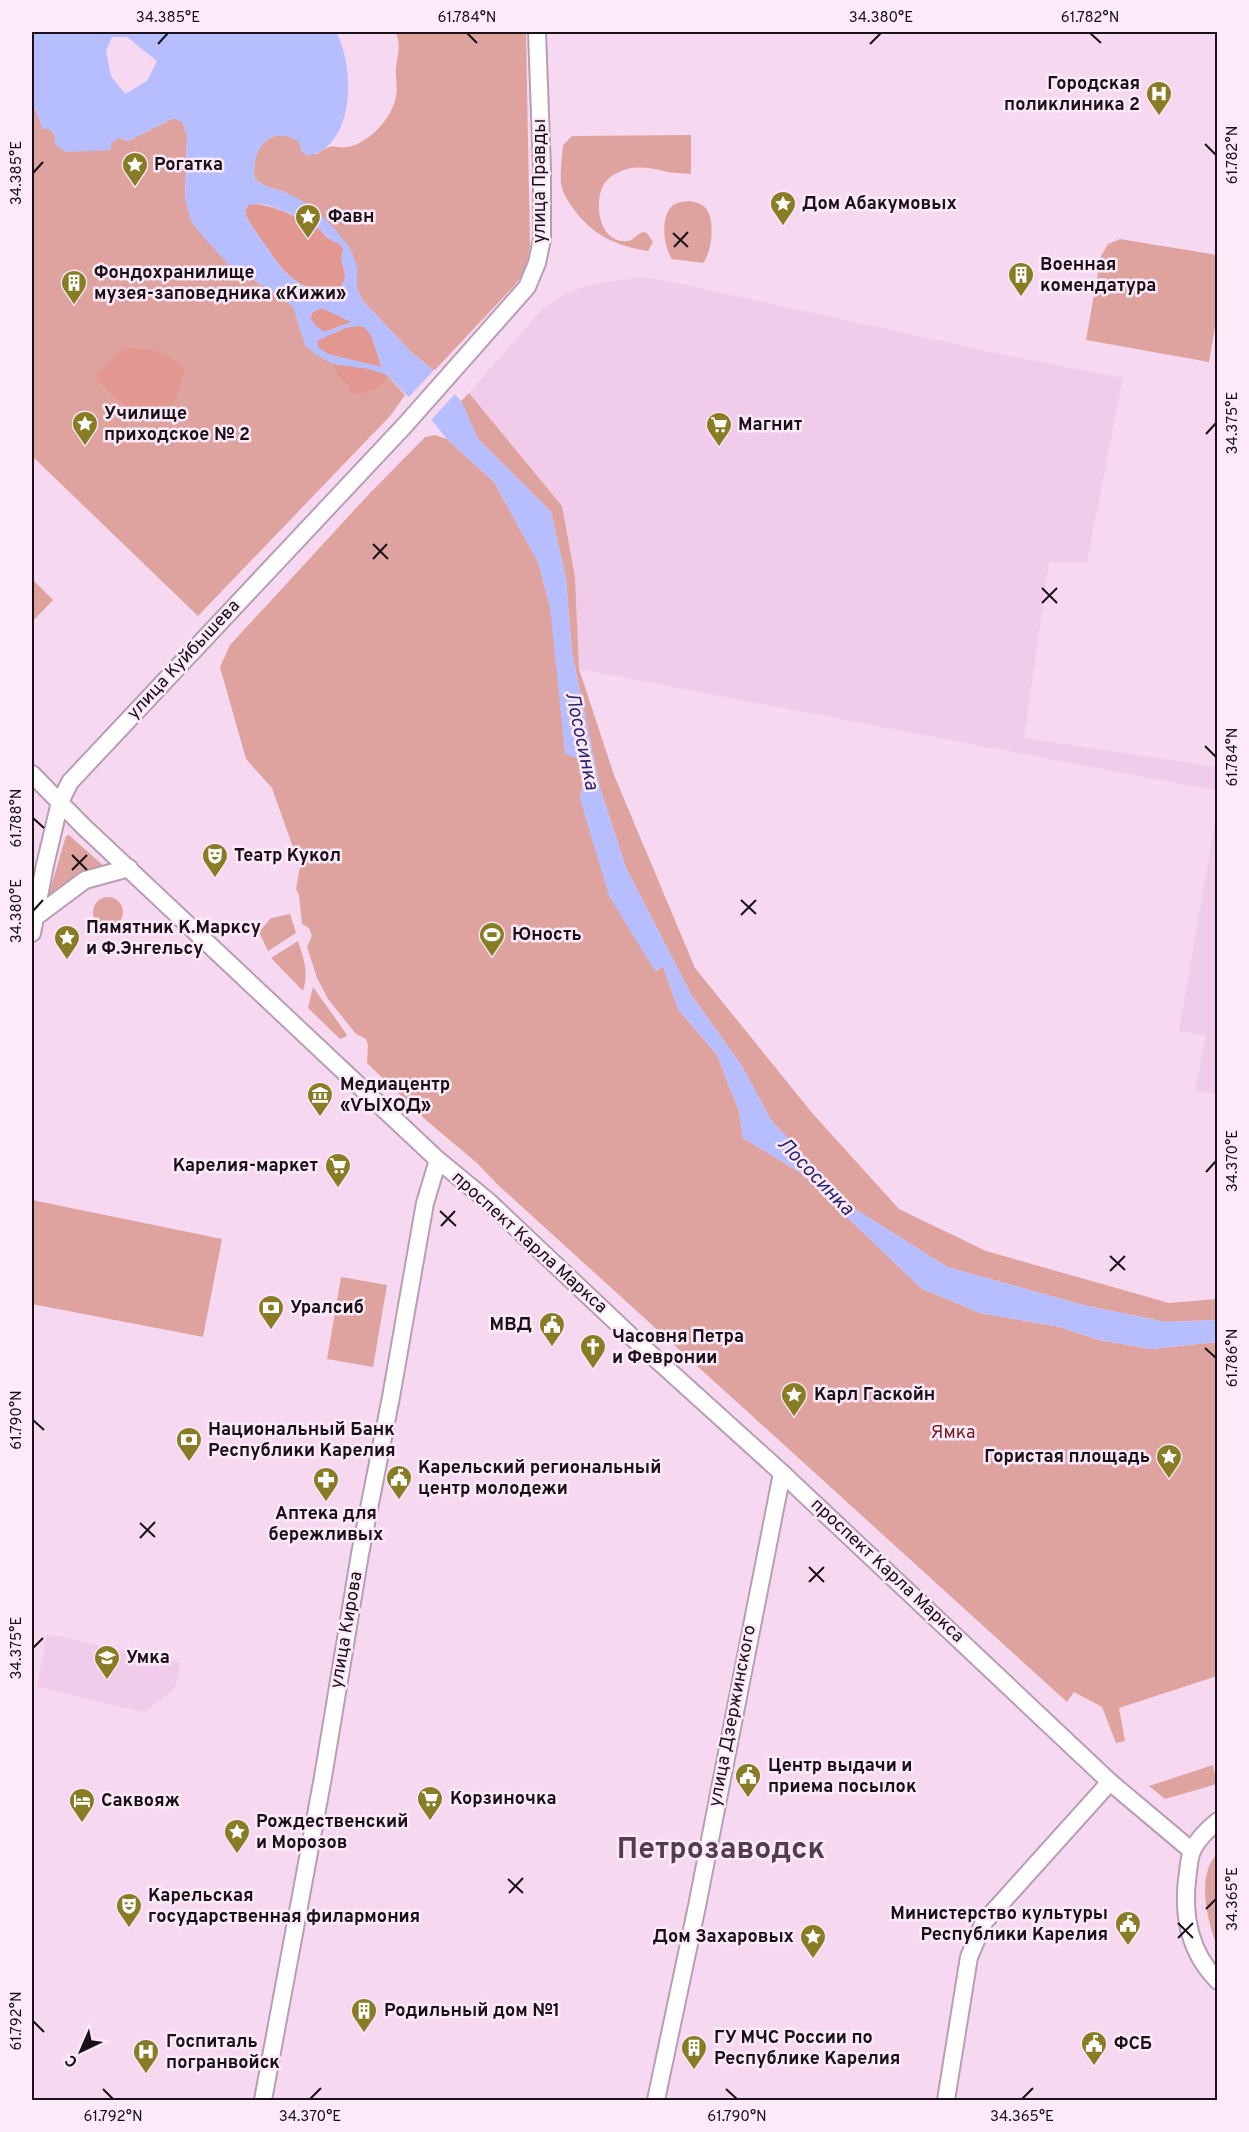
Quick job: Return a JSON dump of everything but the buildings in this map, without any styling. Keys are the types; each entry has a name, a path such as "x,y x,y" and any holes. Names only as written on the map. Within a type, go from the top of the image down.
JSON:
{"main road":[{"name":"улица Правды","path":"406,424 527,287 541,249 542,169 537,32"},
{"name":"улица Куйбышева","path":"33,925 60,802 70,782 406,424"},
{"name":"проспект Карла Маркса","path":"32,774 83,826 438,1160 489,1202 635,1340 782,1473 1110,1782 1192,1851"},
{"path":"33,925 85,880 129,868"},
{"name":"улица Кирова","path":"263,2100 425,1203 438,1160"},
{"name":"улица Дзержинского","path":"656,2100 697,1906 782,1473"},
{"path":"946,2100 969,1957 984,1922 1110,1782"},
{"path":"1218,1821 1192,1851 1186,1887 1187,1924 1199,1958 1218,1981"}],"shaded area":[{"path":"248,205 278,209 304,221 320,230 343,249 342,262 345,275 342,286 336,293 305,286 283,269 246,216 245,210"},
{"path":"636,278 658,279 1009,356 1123,378 1087,562 1049,563 1024,738 1217,767 1217,791 579,669 575,577 562,506 469,393 542,309 567,293 587,285"},
{"path":"322,308 352,322 324,332 314,325 310,318 313,312"},
{"path":"364,326 371,335 382,368 328,354 319,348 317,341 345,328"},
{"path":"129,348 159,352 184,369 176,398 162,413 146,422 141,422 97,380 97,374 122,350"},
{"path":"333,364 369,369 387,375 386,380 369,392 359,394 349,392 350,387 338,375"},
{"path":"1217,809 1217,1095 1195,1090 1206,1036 1179,1031"},
{"path":"47,1634 180,1663 175,1688 145,1712 37,1687"}],"green space":[{"path":"396,32 526,32 530,246 526,269 515,285 434,371 412,353 362,300 357,288 357,267 285,192 265,186 255,179 254,171 256,156 270,138 289,137 300,142 302,152 317,154 332,147 352,146 374,133 391,111 396,96 399,46"},
{"path":"32,101 43,129 50,129 55,136 111,149 110,143 119,138 128,141 174,118 183,122 187,135 185,199 229,265 275,293 387,375 405,395 391,415 198,616 32,456"},
{"path":"691,135 691,174 645,168 627,169 608,179 601,192 599,211 601,221 610,236 628,241 643,232 647,233 653,242 648,251 625,246 597,232 580,217 564,193 561,178 563,145 572,136"},
{"path":"689,201 706,208 711,222 709,252 703,263 672,259 665,241 665,219 671,207 679,202"},
{"path":"1120,239 1217,255 1217,315 1209,362 1086,340 1101,256 1108,244"},
{"path":"469,393 562,506 575,577 579,669 614,775 695,968 813,1114 899,1209 986,1251 1169,1303 1217,1299 1217,1320 1166,1322 1087,1306 947,1267 852,1207 771,1120 742,1066 692,996 626,868 600,788 572,653 566,579 551,512 478,439 461,401"},
{"name":"Ямка","path":"435,435 447,439 494,482 538,562 550,607 583,783 580,799 656,971 663,966 678,1009 717,1055 739,1111 743,1138 801,1173 922,1289 980,1313 1060,1327 1099,1340 1151,1349 1217,1342 1217,1676 1119,1708 1125,1741 1116,1743 1102,1707 1074,1692 1067,1702 498,1185 477,1163 427,1121 367,1063 366,1039 356,1034 328,999 317,978 307,947 312,936 309,928 302,924 299,895 296,889 300,867 272,788 246,759 220,667 230,645 370,493 425,437"},
{"path":"32,579 53,600 32,622"},
{"path":"69,835 106,868 75,878 48,897 66,836"},
{"path":"108,897 118,902 123,912 118,922 108,927 98,922 93,912 98,902"},
{"path":"290,914 296,933 268,951 259,932 271,918"},
{"path":"298,941 306,972 303,991 271,958"},
{"path":"313,987 347,1036 340,1039 308,1008"},
{"path":"32,1200 222,1239 203,1337 32,1304"},
{"path":"341,1277 387,1285 373,1367 327,1359"},
{"path":"1213,1765 1217,1784 1165,1799 1149,1786"},
{"path":"1217,1854 1217,1946 1207,1911 1205,1886 1211,1863"}],"water":[{"name":"Лососинка","path":"32,32 336,32 342,46 348,83 343,121 335,137 324,149 308,156 302,152 299,142 291,137 270,138 256,156 255,179 265,186 285,192 304,202 332,226 350,248 357,267 357,288 362,300 461,401 478,439 551,512 566,579 572,653 600,788 626,868 692,996 742,1066 771,1120 852,1207 947,1267 1087,1306 1166,1322 1217,1320 1217,1342 1151,1349 1099,1340 1060,1327 980,1313 922,1289 801,1173 743,1138 739,1111 717,1055 678,1009 663,966 655,971 609,896 580,799 583,783 577,758 565,754 550,607 538,562 494,482 447,439 387,375 369,369 333,364 315,354 305,345 293,307 275,293 229,265 207,241 192,223 185,199 187,135 182,122 174,118 128,141 119,138 111,143 111,150 66,152 55,144 55,136 50,129 43,129 32,101","holes":["112,37 127,37 157,61 147,81 125,94 111,76 106,51","248,205 267,205 283,211 314,226 338,243 343,249 342,262 345,275 342,286 336,293 314,290 297,282 283,270 246,216 245,210","322,308 351,322 324,332 315,325 310,317 313,312","364,327 371,335 382,367 328,354 319,348 317,341 345,328"]}],"pier":[{"path":"435,369 457,392 429,422 406,400"}],"place":[{"name":"Городская поликлиника 2","path":"1159,117"},
{"name":"Рогатка","path":"135,188"},
{"name":"Дом Абакумовых","path":"783,227"},
{"name":"Фавн","path":"308,240"},
{"name":"Военная комендатура","path":"1021,298"},
{"name":"Фондохранилище музея-заповедника «Кижи»","path":"74,306"},
{"name":"Училище приходское № 2","path":"85,447"},
{"name":"Магнит","path":"719,448"},
{"name":"Театр Кукол","path":"215,879"},
{"name":"Юность","path":"492,958"},
{"name":"Пямятник К.Марксу и Ф.Энгельсу","path":"67,961"},
{"name":"Медиацентр «ѴЫХОД»","path":"320,1118"},
{"name":"Карелия-маркет","path":"338,1189"},
{"name":"Уралсиб","path":"271,1331"},
{"name":"МВД","path":"552,1348"},
{"name":"Часовня Петра и Февронии","path":"593,1370"},
{"name":"Карл Гаскойн","path":"794,1418"},
{"name":"Национальный Банк Республики Карелия","path":"189,1463"},
{"name":"Гористая площадь","path":"1169,1480"},
{"name":"Карельский региональный центр молодежи","path":"399,1501"},
{"name":"Аптека для бережливых","path":"326,1503"},
{"name":"Умка","path":"107,1681"},
{"name":"Центр выдачи и приема посылок","path":"748,1799"},
{"name":"Корзиночка","path":"430,1822"},
{"name":"Саквояж","path":"82,1824"},
{"name":"Рождественский и Морозов","path":"237,1855"},
{"name":"Карельская государственная филармония","path":"129,1929"},
{"name":"Министерство культуры Республики Карелия","path":"1128,1947"},
{"name":"Дом Захаровых","path":"813,1960"},
{"name":"Родильный дом №1","path":"364,2034"},
{"name":"ФСБ","path":"1094,2067"},
{"name":"ГУ МЧС России по Республике Карелия","path":"694,2071"},
{"name":"Госпиталь погранвойск","path":"146,2075"}],"district":[{"name":"Петрозаводск","path":"721,1850"}]}
